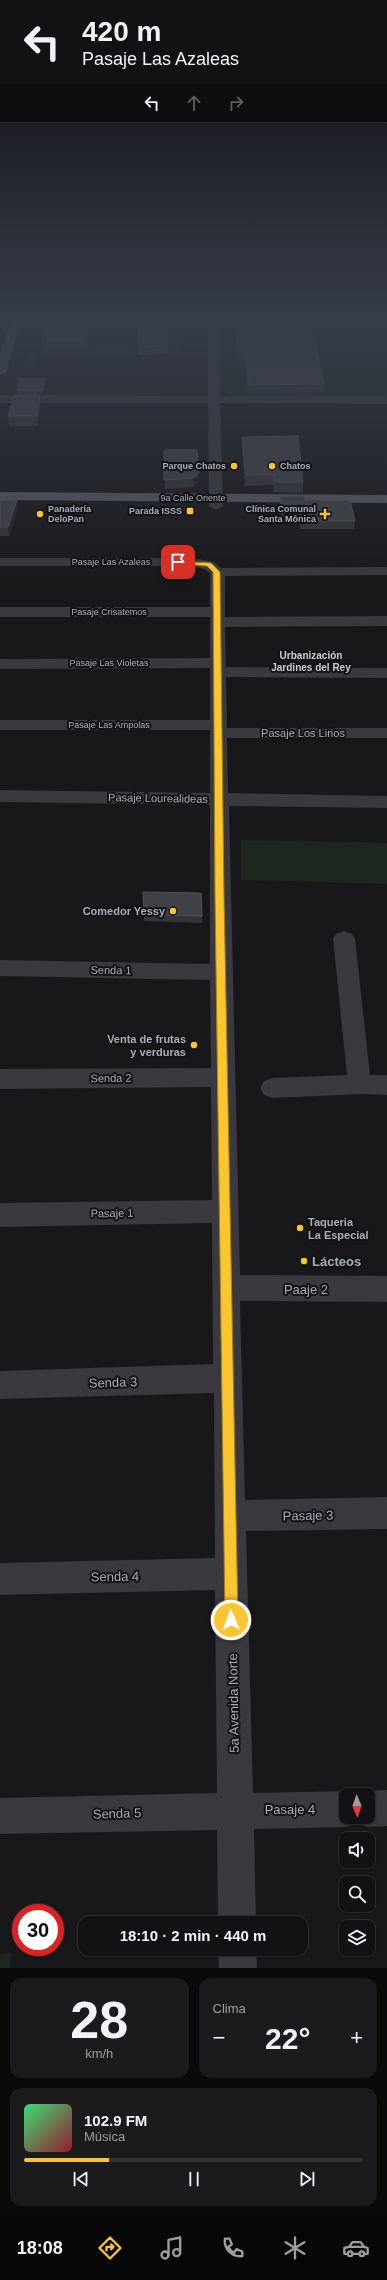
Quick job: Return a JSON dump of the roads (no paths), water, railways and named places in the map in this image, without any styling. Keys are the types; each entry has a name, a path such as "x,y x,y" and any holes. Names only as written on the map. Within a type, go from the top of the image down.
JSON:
{"main road":[{"name":"9a Calle Oriente","path":"0,496 387,506"},
{"name":"9a Calle Oriente","path":"0,506 387,499"}],"street":[{"path":"214,409 216,502"},
{"name":"Pasaje Las Azaleas","path":"0,562 192,562 209,565 216,572 387,571"},
{"name":"5a Avenida Norte","path":"216,572 225,1288 237,1916"},
{"name":"Pasaje Crisatemos","path":"0,612 387,621"},
{"name":"Pasaje Las Violetas","path":"0,664 218,667 387,674"},
{"name":"Pasaje Las Ampolas","path":"0,725 219,729"},
{"name":"Pasaje Los Lirios","path":"219,729 387,733"},
{"name":"Pasaje Lourealideas","path":"0,796 387,802"},
{"path":"344,939 359,1080 362,1084"},
{"name":"Senda 1","path":"0,968 221,972"},
{"name":"Senda 2","path":"0,1079 223,1077"},
{"path":"272,1088 362,1084 387,1086"},
{"name":"Pasaje 1","path":"0,1215 224,1211"},
{"name":"Paaje 2","path":"225,1288 387,1289"},
{"name":"Senda 3","path":"0,1385 227,1378"},
{"name":"Pasaje 3","path":"229,1516 387,1514"},
{"name":"Senda 4","path":"0,1579 230,1574"},
{"path":"375,1809 387,1808"},
{"name":"Pasaje 4","path":"235,1810 339,1809"},
{"name":"Senda 5","path":"0,1816 235,1810"},
{"path":"237,1956 238,1968"}],"place":[{"name":"Parque Chatos","path":"234,466"},
{"name":"Chatos","path":"272,466"},
{"name":"Parada ISSS","path":"190,511"},
{"name":"Panadería DeloPan","path":"40,514"},
{"name":"Clínica Comunal Santa Mónica","path":"325,514"},
{"name":"Comedor Yessy","path":"173,911"},
{"name":"Venta de frutas y verduras","path":"194,1045"},
{"name":"Taqueria La Especial","path":"300,1228"},
{"name":"Lácteos","path":"304,1261"}],"district":[{"name":"Urbanización Jardines del Rey","path":"311,660"}]}
